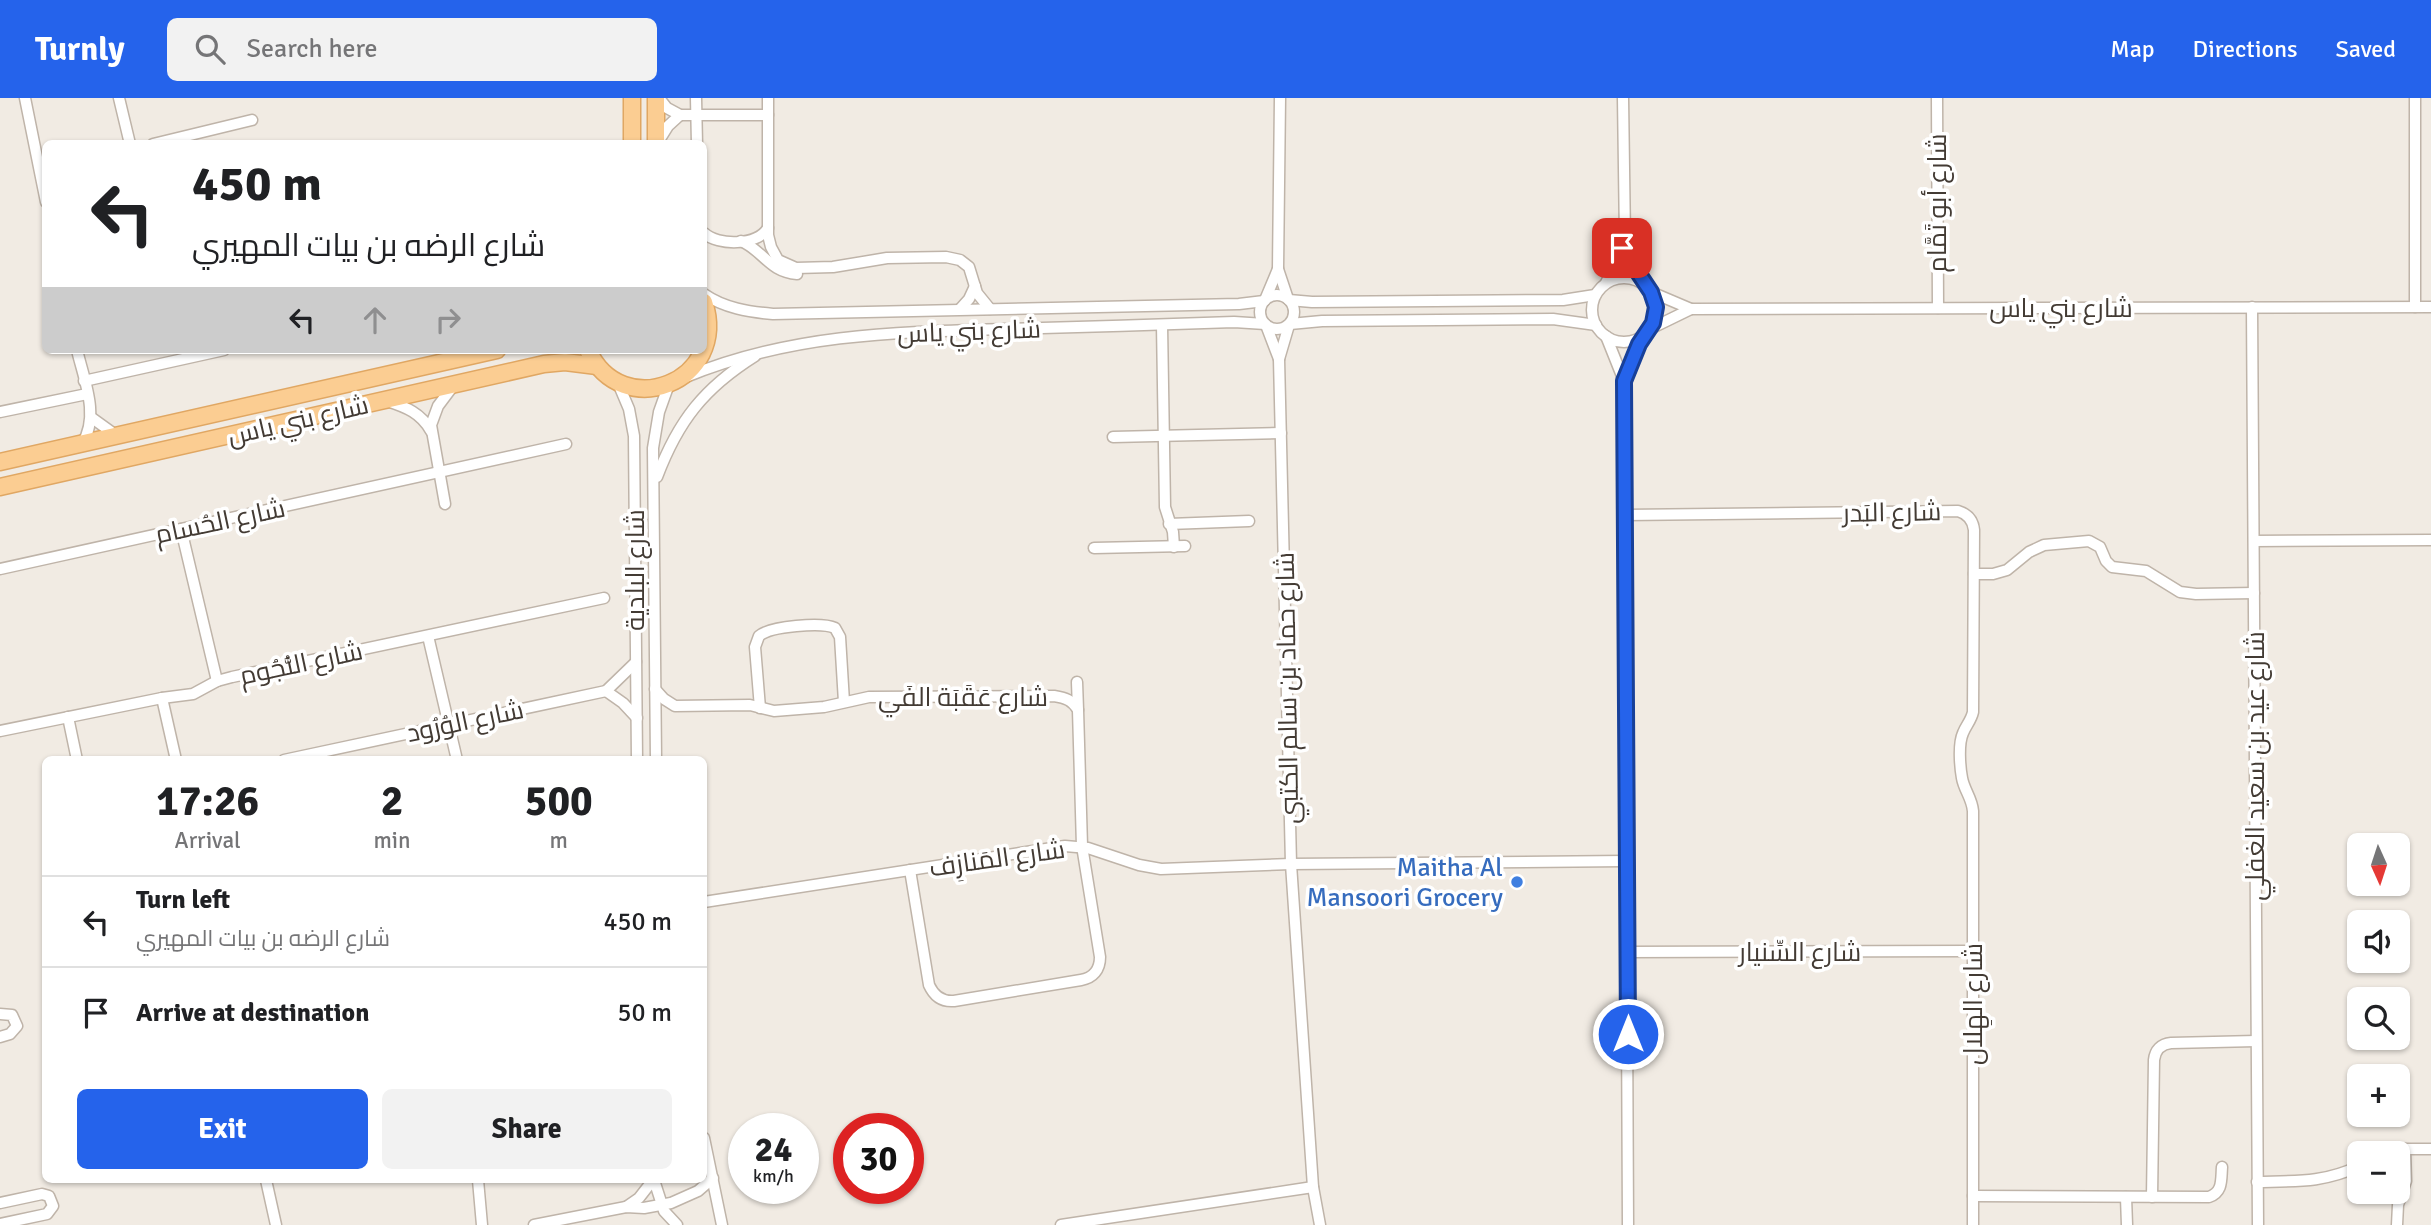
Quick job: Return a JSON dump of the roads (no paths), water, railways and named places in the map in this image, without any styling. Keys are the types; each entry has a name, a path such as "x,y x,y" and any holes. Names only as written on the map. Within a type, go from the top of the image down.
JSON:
{"main road":[{"path":"632,98 632,140"},
{"path":"657,140 658,98"},
{"path":"707,312 707,340"},
{"name":"شارع بني ياس","path":"0,462 479,354"},
{"path":"590,354 597,366 618,382 643,388 674,382 691,370 701,354"},
{"name":"شارع بني ياس","path":"0,487 554,363 576,362 597,366"}],"street":[{"path":"25,98 42,167"},
{"path":"120,98 129,140"},
{"path":"658,98 667,108 680,115 768,115"},
{"path":"696,98 697,140"},
{"path":"768,98 768,228 771,247 778,260 796,268 817,268 887,258 946,257 965,262 972,271 981,299 990,309"},
{"path":"1280,98 1278,269 1294,306 1295,314 1289,324"},
{"path":"1623,98 1625,239 1635,268 1656,307 1656,315 1630,362 1624,381 1629,1225"},
{"name":"شارع أبو تَمَّام","path":"1937,98 1938,308"},
{"path":"2414,98 2416,307"},
{"path":"659,140 668,126 680,115"},
{"path":"170,140 252,120"},
{"path":"707,235 714,239 754,241 768,228"},
{"path":"1625,239 1606,283 1595,295 1591,310 1595,325 1606,336 1621,342 1637,339 1647,332"},
{"path":"741,242 753,247 766,261 782,271 804,274 817,268"},
{"path":"1278,269 1260,312 1265,324 1277,329 1289,324 1322,321 1553,319 1595,325"},
{"path":"1606,283 1622,277 1638,281 1648,288"},
{"path":"960,309 975,286"},
{"name":"شارع بني ياس","path":"1648,288 1691,309 2431,307"},
{"path":"1265,300 1279,295 1312,302 1563,300 1595,295"},
{"name":"شارع بني ياس","path":"707,296 726,305 760,313 1239,304 1265,300"},
{"name":"شارع عيد بن سعيد الغفلي","path":"2252,307 2258,1225"},
{"name":"شارع بني ياس","path":"1647,332 1691,309"},
{"name":"شارع بني ياس","path":"674,382 765,350 833,338 908,331 1234,322 1265,324"},
{"name":"شارع حماد بن سالم الكتبي","path":"1265,324 1279,359"},
{"name":"شارع حماد بن سالم الكتبي","path":"1289,324 1279,359 1291,864 1313,1187 1320,1225"},
{"path":"1094,548 1180,546 1169,524 1165,507 1162,325"},
{"path":"1606,336 1624,381"},
{"path":"654,484 668,448 692,409 718,382 765,350"},
{"path":"78,354 92,418 82,444"},
{"path":"84,381 206,354"},
{"name":"شارع البلدية","path":"618,382 629,408 634,436 637,756"},
{"name":"شارع البلدية","path":"656,756 656,426 674,382"},
{"path":"431,432 438,406 454,384"},
{"path":"0,412 86,394"},
{"path":"386,400 412,410 426,423 431,432 445,504"},
{"path":"92,418 118,436"},
{"path":"1114,437 1281,433"},
{"name":"شارع الحُسام","path":"0,569 566,444"},
{"name":"شارع البَدر","path":"1625,515 1958,511 1969,517 1974,526 1973,712 1961,737 1964,786"},
{"path":"1169,524 1249,521"},
{"path":"181,529 217,681"},
{"path":"2254,541 2431,540"},
{"path":"1974,574 1993,574 2007,570 2019,563 2029,552 2044,545 2089,541 2100,547 2106,561 2112,566 2146,571 2180,592 2254,593"},
{"name":"شارع النُّجُوم","path":"0,731 192,694 217,681 604,598"},
{"path":"655,689 675,706 750,705 760,708 779,711 844,702 840,637 835,628 823,625 771,629 759,636 755,647 760,708"},
{"path":"428,636 456,756"},
{"path":"636,662 606,691 623,703 637,718"},
{"name":"شارع عَقَبَة الفَي","path":"910,870 929,985 937,997 954,1001 1081,980 1094,974 1100,957 1082,846 1077,681"},
{"name":"شارع الوُرُود","path":"303,756 606,691"},
{"name":"شارع عَقَبَة الفَي","path":"844,702 869,697 1054,696 1069,699 1078,710"},
{"path":"162,698 175,756"},
{"path":"655,723 675,706"},
{"path":"68,717 76,756"},
{"name":"شارع الهِلال","path":"1964,786 1971,799 1973,811 1973,1225"},
{"name":"شارع المَنازِف","path":"707,902 1058,847 1082,846 1139,865 1161,869 1291,864 1626,861"},
{"name":"شارع السِّنيار","path":"1627,952 1973,951"},
{"path":"0,1014 12,1015 17,1026 10,1034 0,1037"},
{"path":"2152,1197 2156,1052 2163,1045 2171,1043 2256,1041"},
{"path":"2410,1149 2431,1149"},
{"path":"707,1152 722,1225"},
{"path":"1973,1196 2213,1196 2220,1188 2222,1167"},
{"path":"2257,1182 2320,1180 2347,1171"},
{"path":"707,1183 713,1178"},
{"path":"267,1183 276,1225"},
{"path":"478,1183 482,1225"},
{"path":"626,1208 639,1198 651,1183"},
{"path":"654,1183 668,1216 677,1225"},
{"path":"534,1225 626,1208 662,1205 690,1196 707,1183"},
{"path":"1061,1225 1313,1187"},
{"path":"0,1203 42,1194 49,1196 53,1206 47,1214 0,1224"},
{"path":"2126,1197 2127,1225"},
{"path":"2397,1225 2398,1204"}],"place":[{"name":"Maitha Al Mansoori Grocery","path":"1517,882"}]}
